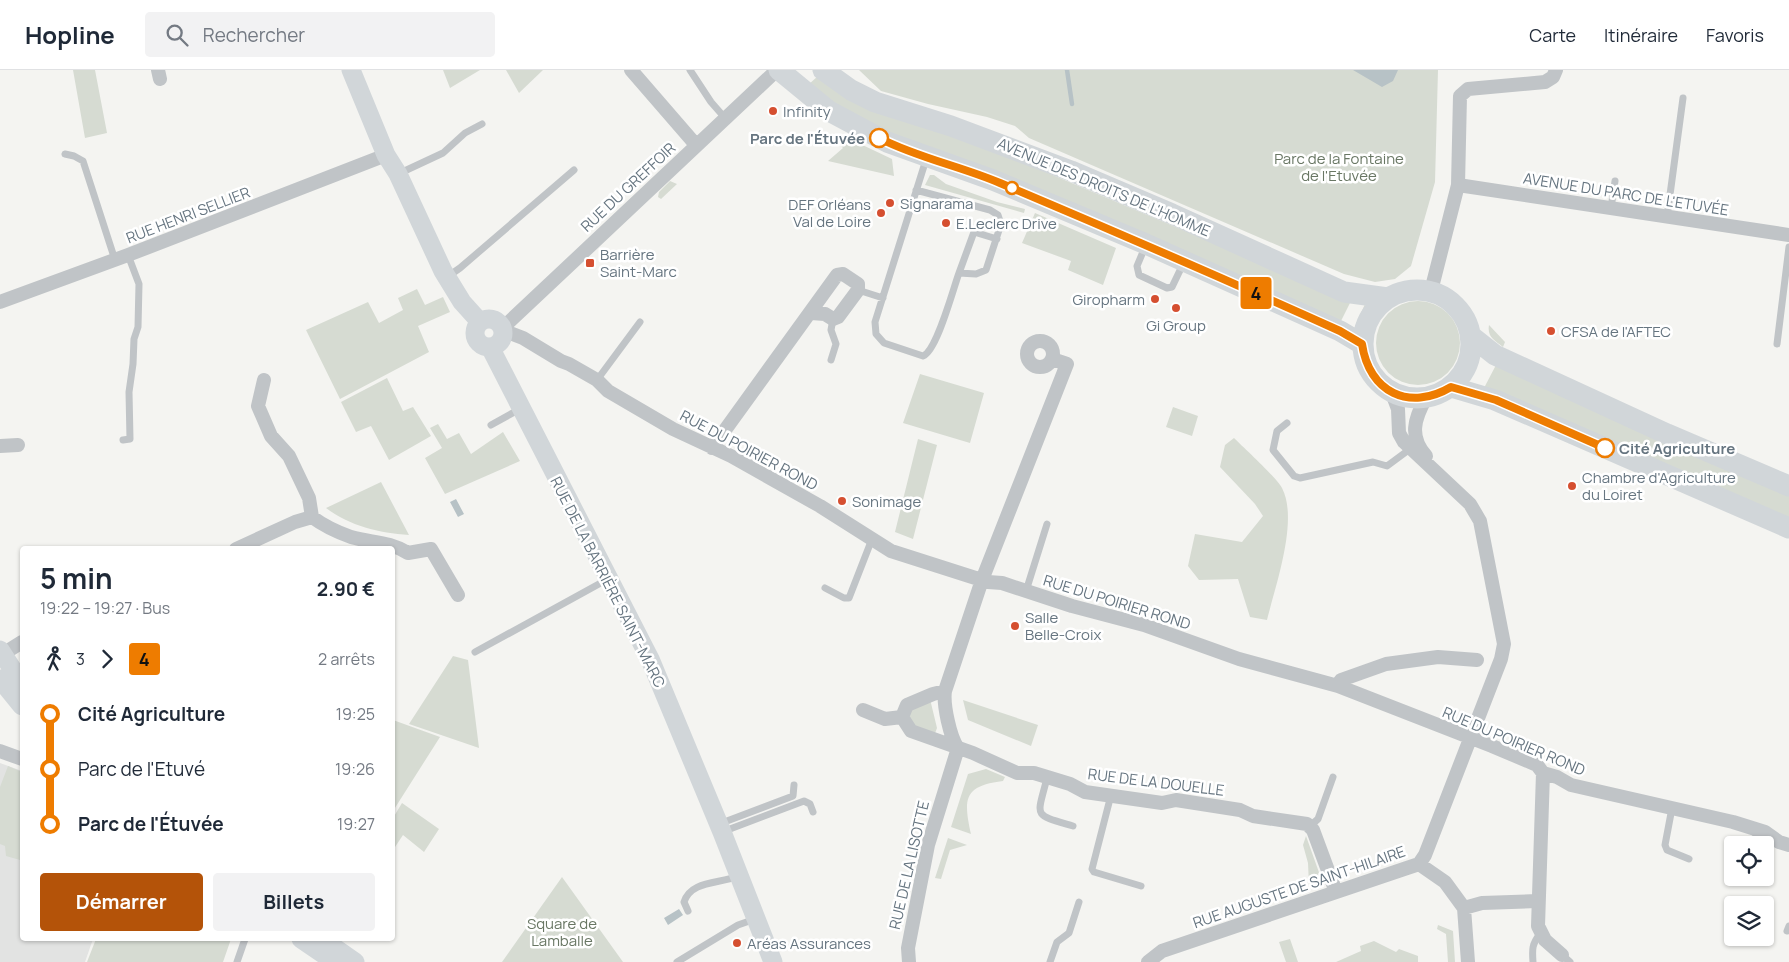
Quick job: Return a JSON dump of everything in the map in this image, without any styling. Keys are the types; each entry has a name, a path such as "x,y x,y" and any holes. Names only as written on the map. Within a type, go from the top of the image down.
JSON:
{"main road":[{"path":"351,70 386,155 398,174 447,277 462,302 480,322"},
{"path":"778,70 829,111 887,142 927,158 993,180 1146,244 1340,331 1362,344"},
{"name":"AVENUE DES DROITS DE L'HOMME","path":"822,70 851,90 875,102 951,126 1071,171 1172,214 1344,292 1388,298"},
{"path":"1409,290 1431,291 1445,297 1457,307 1466,320 1471,336 1468,364 1461,376 1451,387 1426,398 1408,398 1392,393 1379,384 1370,372 1364,358 1362,344 1370,318 1378,306 1388,298 1409,290"},
{"path":"492,319 503,330 501,341 490,347 482,344 476,338 476,329 480,322 492,319"},
{"path":"1471,336 1504,359 1667,434 1788,484"},
{"name":"RUE DE LA BARRIÈRE SAINT-MARC","path":"490,347 520,409 650,659 720,828 772,962"},
{"path":"1451,387 1496,400 1789,528"},
{"path":"2,652 20,681"},
{"path":"0,679 20,704"},
{"path":"305,941 328,953 355,962"}],"street":[{"path":"631,70 696,145"},
{"name":"RUE DU GREFFOIR","path":"503,330 520,311 778,70"},
{"path":"1431,291 1458,185 1460,96 1468,89 1545,82 1553,77 1556,70"},
{"name":"RUE HENRI SELLIER","path":"0,302 115,260 386,155"},
{"name":"AVENUE DU PARC DE L'ETUVÉE","path":"1458,185 1789,235"},
{"path":"712,448 837,275 843,274 858,284 858,290 838,318 833,319 825,314 811,313"},
{"path":"520,311 518,325 523,338"},
{"name":"RUE DU POIRIER ROND","path":"503,330 523,338 597,380 608,391 712,448 731,456 820,506 891,552 982,580 1002,583 1072,606 1144,625 1239,659 1338,686 1469,736 1537,765 1543,774 1590,790 1733,822 1758,830 1789,845"},
{"path":"958,748 953,741 944,700 945,691 982,580 1067,364 1052,359"},
{"path":"264,380 258,406 270,436 289,456 293,464 309,498 312,517 326,527 352,537 395,545 408,553 431,549 458,595"},
{"path":"1392,393 1398,409 1399,433 1410,449 1458,493"},
{"path":"1426,398 1416,418 1415,438 1420,450 1458,493"},
{"path":"0,446 18,445"},
{"name":"RUE AUGUSTE DE SAINT-HILAIRE","path":"1148,962 1162,951 1419,864 1427,851 1469,736 1501,659 1504,644 1484,534 1475,511 1458,493"},
{"path":"243,546 295,522 312,517"},
{"path":"2,652 20,643"},
{"path":"1338,686 1341,680 1386,664 1438,657 1477,660"},
{"path":"863,710 885,719 902,717 904,708 910,702 945,691"},
{"name":"RUE DE LA DOUELLE","path":"902,717 911,732 958,748 1017,773 1030,772 1070,784 1085,792 1162,803 1176,800 1240,810 1252,815 1298,822 1310,826"},
{"name":"RUE DE LA LISOTTE","path":"909,962 908,948 928,845 958,748"},
{"path":"0,751 20,758"},
{"path":"1543,774 1544,786 1537,902 1540,934 1566,958"},
{"path":"1310,826 1336,892"},
{"path":"1419,864 1445,882 1464,908 1468,962"},
{"path":"1464,908 1482,903 1537,902"}],"lane":[{"path":"690,70 711,102 725,118"},
{"path":"1667,217 1683,98"},
{"path":"398,174 443,153 465,133 482,124"},
{"path":"65,154 83,161 115,260"},
{"path":"927,158 875,322 876,334 884,343 923,356 930,351 974,232 997,239"},
{"path":"447,277 574,170"},
{"path":"1610,209 1615,181"},
{"path":"916,190 994,212 1000,218 1002,224 986,270 976,274 959,273"},
{"path":"1146,244 1137,266 1139,275 1167,288 1172,286 1184,261"},
{"path":"1777,344 1789,247"},
{"path":"123,440 130,439 129,392 134,339 138,327 139,284 128,255"},
{"path":"858,290 883,298"},
{"path":"830,360 836,344 831,330 833,319"},
{"path":"597,380 640,322"},
{"path":"491,425 520,409"},
{"path":"1287,423 1277,431 1273,450 1294,476 1300,478 1373,462 1387,466 1410,449"},
{"path":"1026,591 1047,524"},
{"path":"825,588 844,598 849,598 872,540"},
{"path":"475,652 609,579"},
{"path":"1310,826 1318,819 1333,777"},
{"path":"1048,778 1039,806 1039,812 1045,818 1073,826"},
{"path":"720,828 793,796 794,785"},
{"path":"1111,795 1092,869 1094,872 1141,886"},
{"path":"720,828 804,801 810,804 813,812"},
{"path":"1672,808 1665,845 1666,850 1689,859"},
{"path":"1756,836 1758,830"},
{"path":"688,911 684,902 690,892 705,884 725,882 738,876"},
{"path":"1050,962 1057,942 1069,933 1079,902"},
{"path":"677,962 738,925 755,919"},
{"path":"1533,962 1531,951 1533,943 1540,934"},
{"path":"237,962 244,941"}],"shaded area":[{"path":"1353,70 1398,70 1393,81 1382,87"},
{"path":"456,499 464,514 458,517 450,502"},
{"path":"0,763 20,770 20,941 92,941 85,962 0,962"},
{"path":"679,909 683,915 668,925 664,918"}],"green space":[{"path":"73,70 95,70 107,133 85,138"},
{"path":"443,70 480,70 450,88"},
{"path":"506,70 543,70 519,93"},
{"name":"Parc de la Fontaine de l'Etuvée","path":"859,70 1438,70 1435,182 1411,266 1395,279 1375,282 1344,274 1029,138 1015,126 987,117 881,91"},
{"path":"818,76 1351,301 1340,323 868,126 808,85"},
{"path":"829,133 852,140 892,159 894,176 828,161 843,148"},
{"path":"930,175 934,175 946,184 997,202 1025,209 1024,213 925,185"},
{"path":"670,181 677,184 661,199 658,197 659,192"},
{"path":"1035,213 1116,248 1103,285 1068,270 1071,261 1022,243"},
{"path":"417,289 425,305 443,297 450,312 418,326 429,352 340,399 306,330 368,302 379,323 403,310 398,298"},
{"path":"1418,301 1434,304 1448,313 1457,327 1460,343 1457,359 1448,373 1434,382 1418,385 1402,382 1388,373 1379,359 1376,343 1379,327 1388,313 1402,304"},
{"path":"1365,304 1368,311 1359,329 1353,331"},
{"path":"1489,325 1505,342 1503,347 1490,335"},
{"path":"1496,365 1789,494 1789,523 1484,388"},
{"path":"920,374 984,393 970,443 903,423"},
{"path":"387,378 403,411 413,407 431,436 389,460 371,426 356,432 341,402"},
{"path":"1173,407 1198,416 1192,436 1166,427"},
{"path":"438,424 447,439 459,433 471,454 503,432 520,461 445,494 425,458 442,448 430,428"},
{"path":"1234,438 1279,483 1287,502 1287,535 1284,554 1267,620 1250,617 1238,579 1199,580 1188,566 1195,534 1242,542 1263,516 1255,504 1220,467 1225,445"},
{"path":"918,439 937,445 913,539 895,532"},
{"path":"381,482 409,535 365,528 345,520 326,508"},
{"path":"453,656 468,660 479,748 409,724"},
{"path":"930,699 937,728 934,736 921,730 911,721 909,711"},
{"path":"963,700 1038,725 1031,746 968,720"},
{"path":"395,721 440,737 395,808"},
{"path":"8,766 20,771 20,860 6,856 5,846 0,844 0,787"},
{"path":"986,769 1005,777 1003,781 980,786 969,796 967,811 971,834 951,827 968,774"},
{"path":"402,803 439,829 424,852 403,835 395,847 395,815"},
{"path":"1306,836 1321,878 1318,882 1309,885 1308,863 1303,845"},
{"path":"948,838 967,845 950,850 941,879 935,878"},
{"name":"Square de Lamballe","path":"562,877 623,962 502,962"},
{"path":"1438,925 1453,931 1455,962 1448,962 1446,934 1437,929"},
{"path":"1290,939 1298,962 1286,962 1279,942"},
{"path":"95,941 230,941 223,962 87,962"},
{"path":"1374,941 1396,952 1399,949 1418,956 1418,962 1336,962 1361,951 1360,946"}],"waterway":[{"path":"1067,70 1072,104"}],"bus line":[{"name":"4","path":"879,138 908,151 993,180 1146,244 1340,331 1362,344 1364,358 1370,372 1379,384 1392,393 1408,398 1426,398 1439,394 1451,387 1496,400 1605,448"}],"place":[{"name":"Infinity","path":"773,111"},
{"name":"Parc de l'Étuvée","path":"879,138"},
{"name":"Signarama","path":"890,203"},
{"name":"DEF Orléans Val de Loire","path":"881,213"},
{"name":"E.Leclerc Drive","path":"946,223"},
{"name":"Barrière Saint-Marc","path":"590,263"},
{"name":"Giropharm","path":"1155,299"},
{"name":"Gi Group","path":"1176,308"},
{"name":"CFSA de l'AFTEC","path":"1551,331"},
{"name":"Cité Agriculture","path":"1605,448"},
{"name":"Chambre d'Agriculture du Loiret","path":"1572,486"},
{"name":"Sonimage","path":"842,501"},
{"name":"Salle Belle-Croix","path":"1015,626"},
{"name":"Aréas Assurances","path":"737,943"}]}
